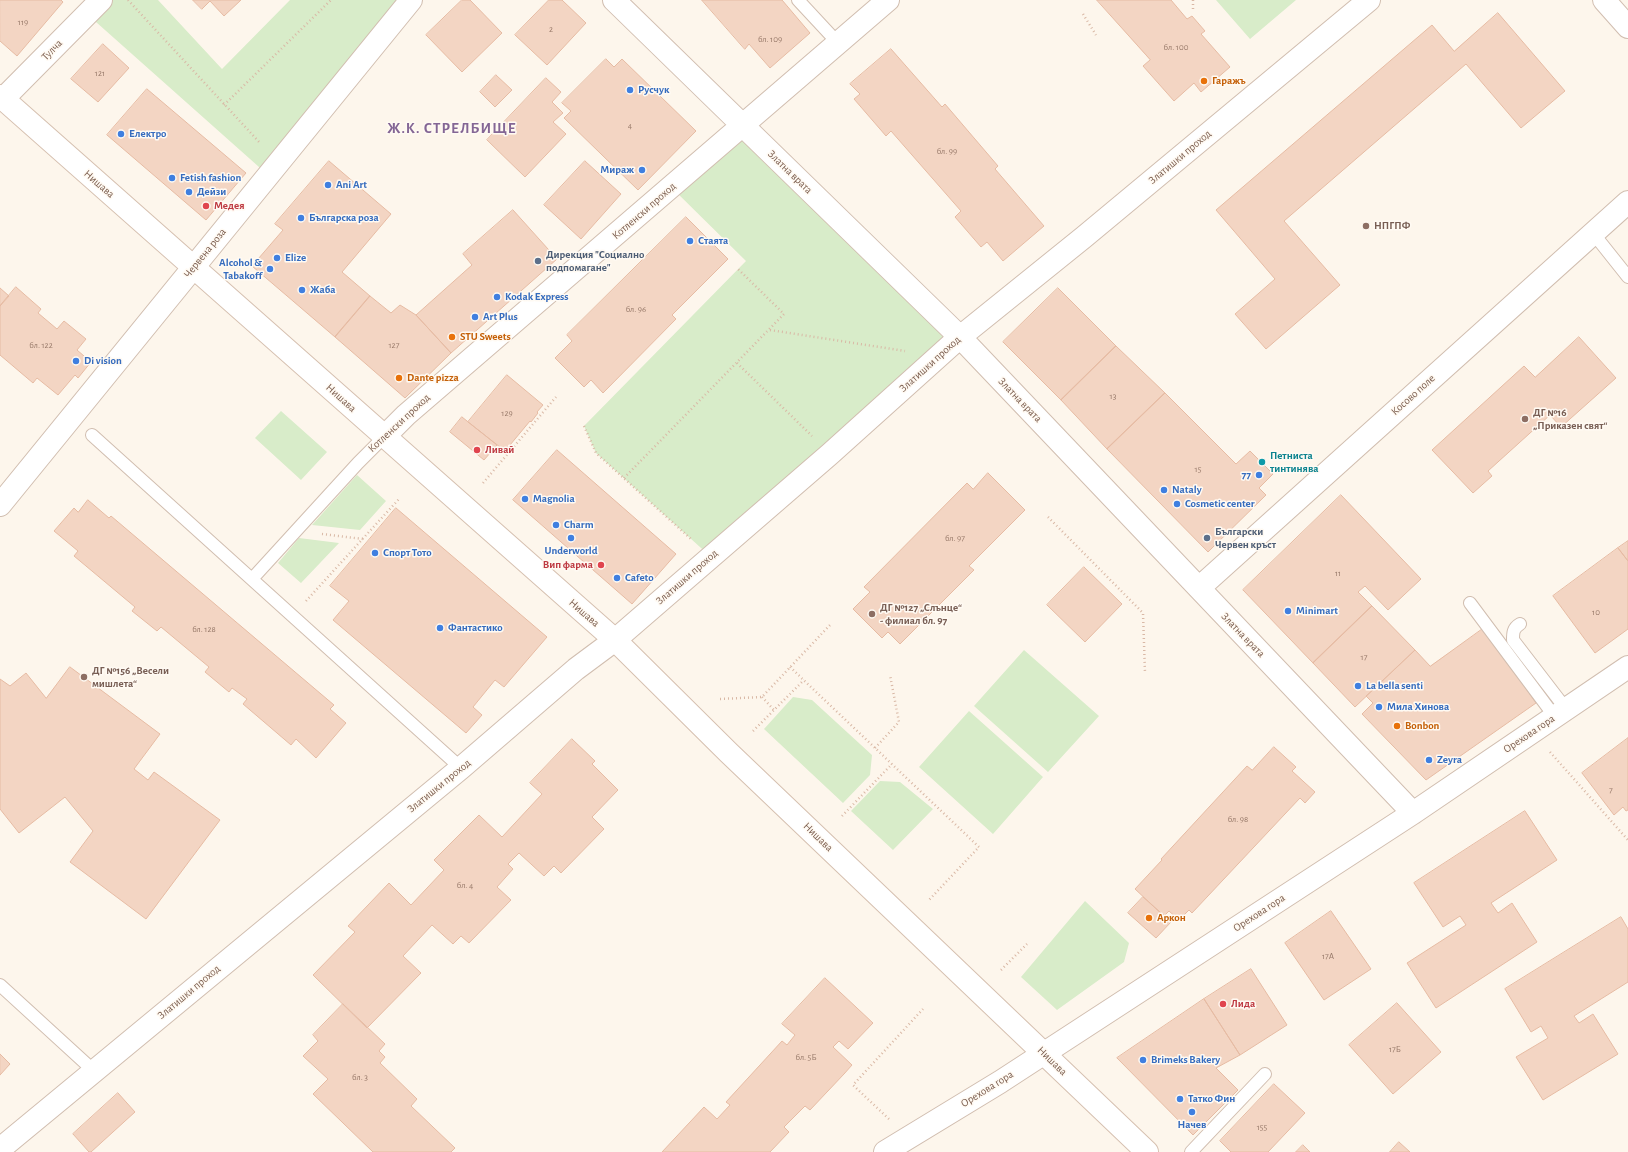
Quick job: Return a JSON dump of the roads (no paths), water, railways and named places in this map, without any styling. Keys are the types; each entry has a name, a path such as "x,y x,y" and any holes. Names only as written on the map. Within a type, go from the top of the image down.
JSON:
{"street":[{"name":"Тулча","path":"2,98 101,0"},
{"name":"Червена роза","path":"0,505 411,0"},
{"name":"Златна врата","path":"614,0 960,337 1413,814"},
{"name":"Котленски проход","path":"384,436 406,415 888,0"},
{"name":"Златишки проход","path":"0,1149 461,768 576,669 615,640 830,454 960,337 1090,232 1369,0"},
{"path":"1604,0 1628,27"},
{"name":"Нишава","path":"2,98 615,640 729,753 1147,1152"},
{"name":"Косово поле","path":"1199,588 1628,202"},
{"name":"Орехова гора","path":"885,1152 1000,1082 1413,814 1628,667"}],"lane":[{"path":"798,0 838,43"},
{"path":"1593,233 1628,277"},
{"path":"92,436 461,768"},
{"name":"Котленски проход","path":"252,579 358,462 384,436"},
{"path":"1470,603 1561,713"},
{"path":"1520,624 1516,626 1513,632 1513,640 1561,713"},
{"path":"0,985 94,1071"},
{"path":"1191,1152 1265,1074"}],"place":[{"name":"Гаражъ","path":"1204,81"},
{"name":"Русчук","path":"630,90"},
{"name":"Електро","path":"121,134"},
{"name":"Мираж","path":"642,170"},
{"name":"Fetish fashion","path":"172,178"},
{"name":"Ani Art","path":"328,185"},
{"name":"Дейзи","path":"189,192"},
{"name":"Медея","path":"206,206"},
{"name":"Българска роза","path":"301,218"},
{"name":"НПГПФ","path":"1366,226"},
{"name":"Стаята","path":"690,241"},
{"name":"Elize","path":"277,258"},
{"name":"Дирекция \"Социално подпомагане\"","path":"538,261"},
{"name":"Alcohol & Tabakoff","path":"270,269"},
{"name":"Жаба","path":"302,290"},
{"name":"Kodak Express","path":"497,297"},
{"name":"Art Plus","path":"475,317"},
{"name":"STU Sweets","path":"452,337"},
{"name":"Di vision","path":"76,361"},
{"name":"Dante pizza","path":"399,378"},
{"name":"ДГ №16 „Приказен свят“","path":"1525,419"},
{"name":"Ливай","path":"477,450"},
{"name":"Петниста тинтинява","path":"1262,462"},
{"name":"77","path":"1259,475"},
{"name":"Nataly","path":"1164,490"},
{"name":"Magnolia","path":"525,499"},
{"name":"Cosmetic center","path":"1177,504"},
{"name":"Charm","path":"556,525"},
{"name":"Underworld","path":"571,538"},
{"name":"Български Червен кръст","path":"1207,538"},
{"name":"Спорт Тото","path":"375,553"},
{"name":"Вип фарма","path":"601,565"},
{"name":"Cafeto","path":"617,578"},
{"name":"Minimart","path":"1288,611"},
{"name":"ДГ №127 „Слънце“ - филиал бл. 97","path":"872,614"},
{"name":"Фантастико","path":"440,628"},
{"name":"ДГ №156 „Весели мишлета“","path":"84,677"},
{"name":"La bella senti","path":"1358,686"},
{"name":"Мила Хинова","path":"1379,707"},
{"name":"Bonbon","path":"1397,726"},
{"name":"Zeyra","path":"1429,760"},
{"name":"Аркон","path":"1149,918"},
{"name":"Лида","path":"1223,1004"},
{"name":"Brimeks Bakery","path":"1143,1060"},
{"name":"Татко Фин","path":"1180,1099"},
{"name":"Начев","path":"1192,1112"}],"district":[{"name":"Ж.К. СТРЕЛБИЩЕ","path":"452,128"}]}
